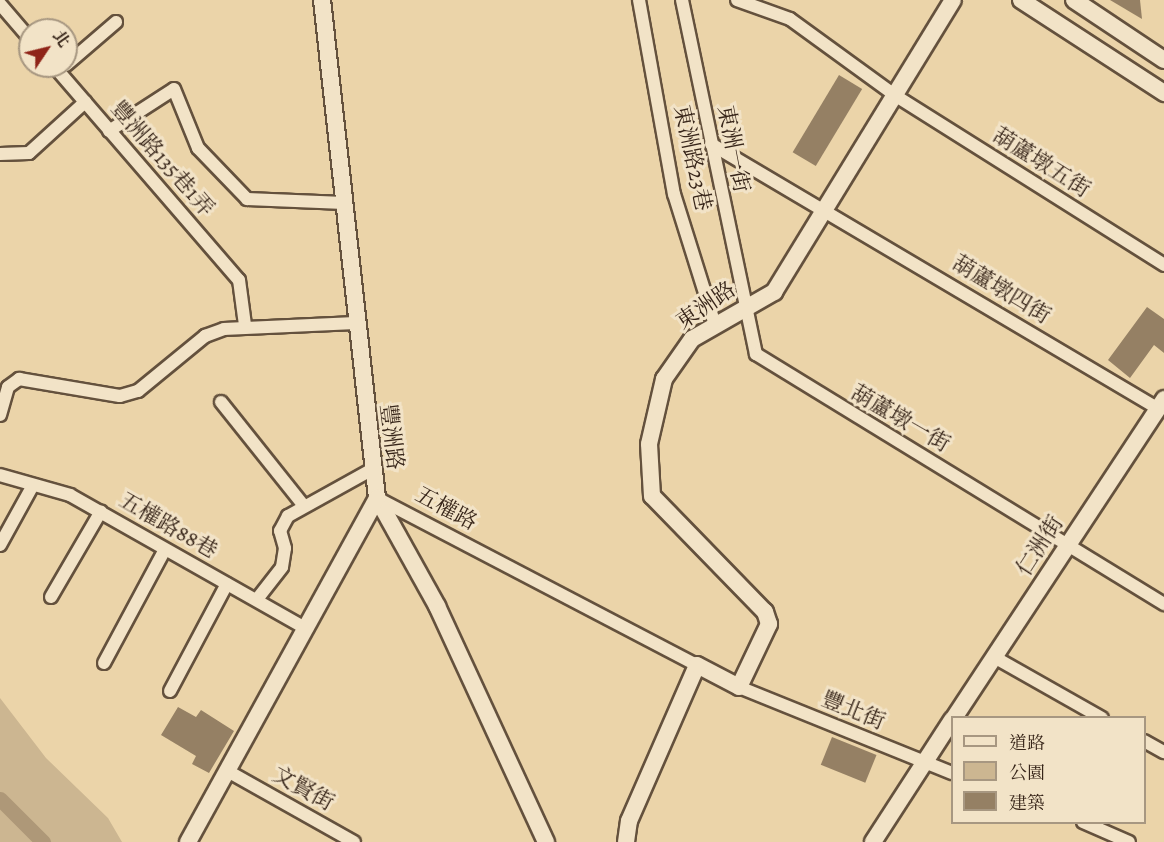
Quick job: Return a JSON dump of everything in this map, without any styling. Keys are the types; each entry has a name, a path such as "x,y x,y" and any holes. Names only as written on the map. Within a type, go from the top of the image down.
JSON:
{"street":[{"name":"豐洲路","path":"322,0 371,470 377,498 437,606 546,842"},
{"name":"東洲路23巷","path":"639,0 674,194 714,322"},
{"name":"葫蘆墩五街","path":"737,0 790,19 896,96 1164,265"},
{"name":"東洲路","path":"739,687 767,633 768,618 661,510 649,479 651,426 664,380 682,349 714,322 774,292 953,0"},
{"path":"1021,0 1164,93"},
{"path":"1074,0 1164,60"},
{"name":"東洲一街","path":"685,1 744,306"},
{"path":"2,11 18,27"},
{"path":"78,53 116,22"},
{"name":"豐洲路135巷1弄","path":"68,78 109,131 239,280 245,326"},
{"path":"109,131 174,88 198,148 247,199 344,203"},
{"path":"0,154 29,153 85,102"},
{"name":"葫蘆墩四街","path":"711,144 1161,404"},
{"name":"葫蘆墩一街","path":"744,306 756,354 774,369 1069,543 1164,604"},
{"path":"0,415 8,387 19,379 120,396 138,391 205,336 245,326 355,323"},
{"path":"220,402 304,506"},
{"name":"仁洲街","path":"955,716 1161,404"},
{"path":"258,598 282,567 284,523 304,506 371,470"},
{"name":"五權路88巷","path":"0,475 32,487 70,495 101,511 164,551 258,598 307,629"},
{"path":"0,544 32,487"},
{"path":"188,842 231,772 377,498"},
{"name":"五權路","path":"377,498 739,687"},
{"path":"51,597 101,511"},
{"path":"104,663 164,551"},
{"path":"170,691 227,584"},
{"path":"994,657 1100,716"},
{"path":"626,842 629,821 697,665"},
{"name":"豐北街","path":"739,687 951,773"},
{"name":"仁洲街","path":"873,842 951,722"},
{"path":"1146,742 1164,752"},
{"name":"文賢街","path":"231,772 354,842"},
{"path":"1088,824 1130,842"}],"green space":[{"path":"0,698 46,758 108,818 122,842 0,842"}],"building":[{"path":"1110,0 1140,0 1142,19"},
{"path":"839,75 862,89 816,166 793,152"},
{"path":"1147,307 1164,319 1164,353 1154,345 1130,378 1108,360"},
{"path":"178,707 196,717 201,710 234,731 209,773 192,764 196,756 161,735"},
{"path":"832,737 877,755 865,783 821,765"}],"waterway":[{"path":"0,799 43,842"}]}
